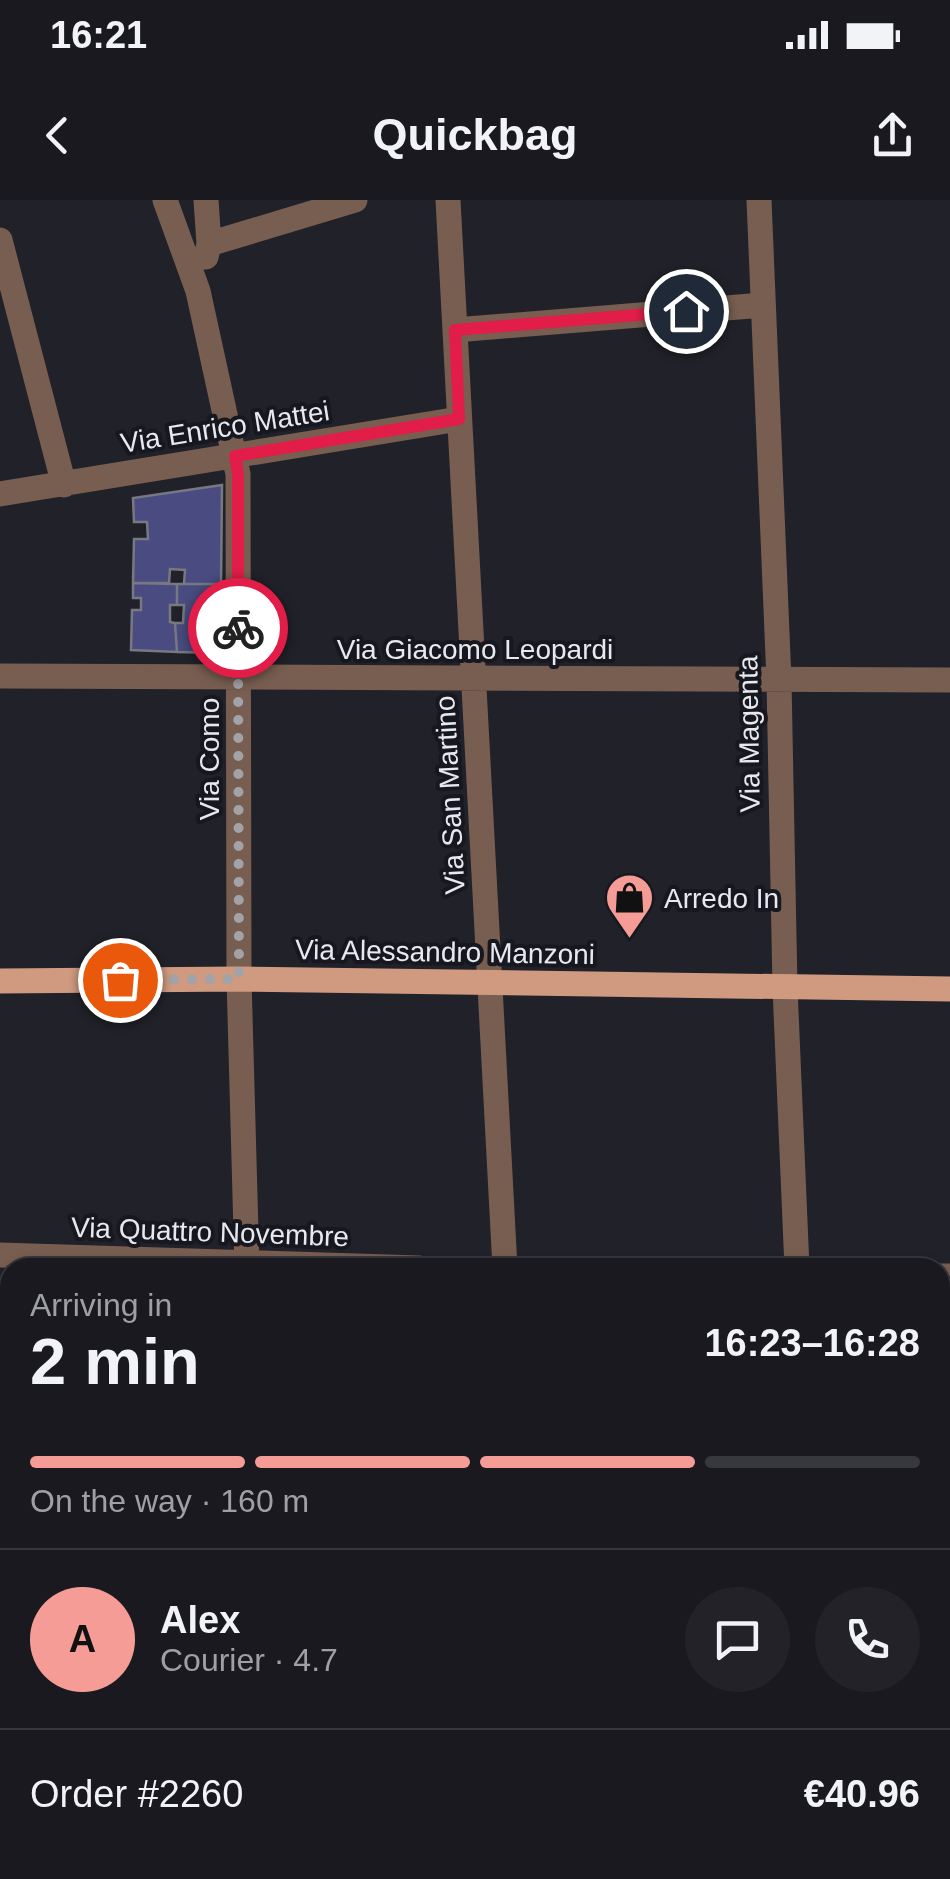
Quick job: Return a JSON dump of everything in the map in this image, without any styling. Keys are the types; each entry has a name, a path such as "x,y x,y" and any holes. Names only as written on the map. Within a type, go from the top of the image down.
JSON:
{"main road":[{"name":"Via Alessandro Manzoni","path":"0,981 239,979 950,989"}],"street":[{"name":"Via Como","path":"166,200 198,291 238,474 239,979 247,1258"},
{"path":"198,291 209,244 206,200"},
{"path":"209,244 356,200"},
{"name":"Via San Martino","path":"448,200 504,1258"},
{"name":"Via Magenta","path":"759,200 797,1258"},
{"path":"0,240 8,298 64,484"},
{"path":"455,330 763,304"},
{"name":"Via Enrico Mattei","path":"0,494 459,419"},
{"name":"Via Giacomo Leopardi","path":"0,676 950,680"},
{"name":"Via Quattro Novembre","path":"0,1255 67,1258"}],"building":[{"path":"222,485 221,584 184,584 185,570 170,569 169,583 133,583 134,539 148,539 147,522 134,522 133,498"},
{"path":"133,583 177,584 177,605 170,605 170,622 175,623 177,652 131,650 132,610 141,610 141,598 133,598"},
{"path":"177,584 221,584 219,653 177,652 175,623 183,623 184,605 177,605"}],"way so far":[{"path":"120,980 239,979 238,628"}],"place":[{"name":"Arredo In","path":"629,940"}],"route":[{"path":"238,628 235,456 459,419 455,330 686,311"}]}
